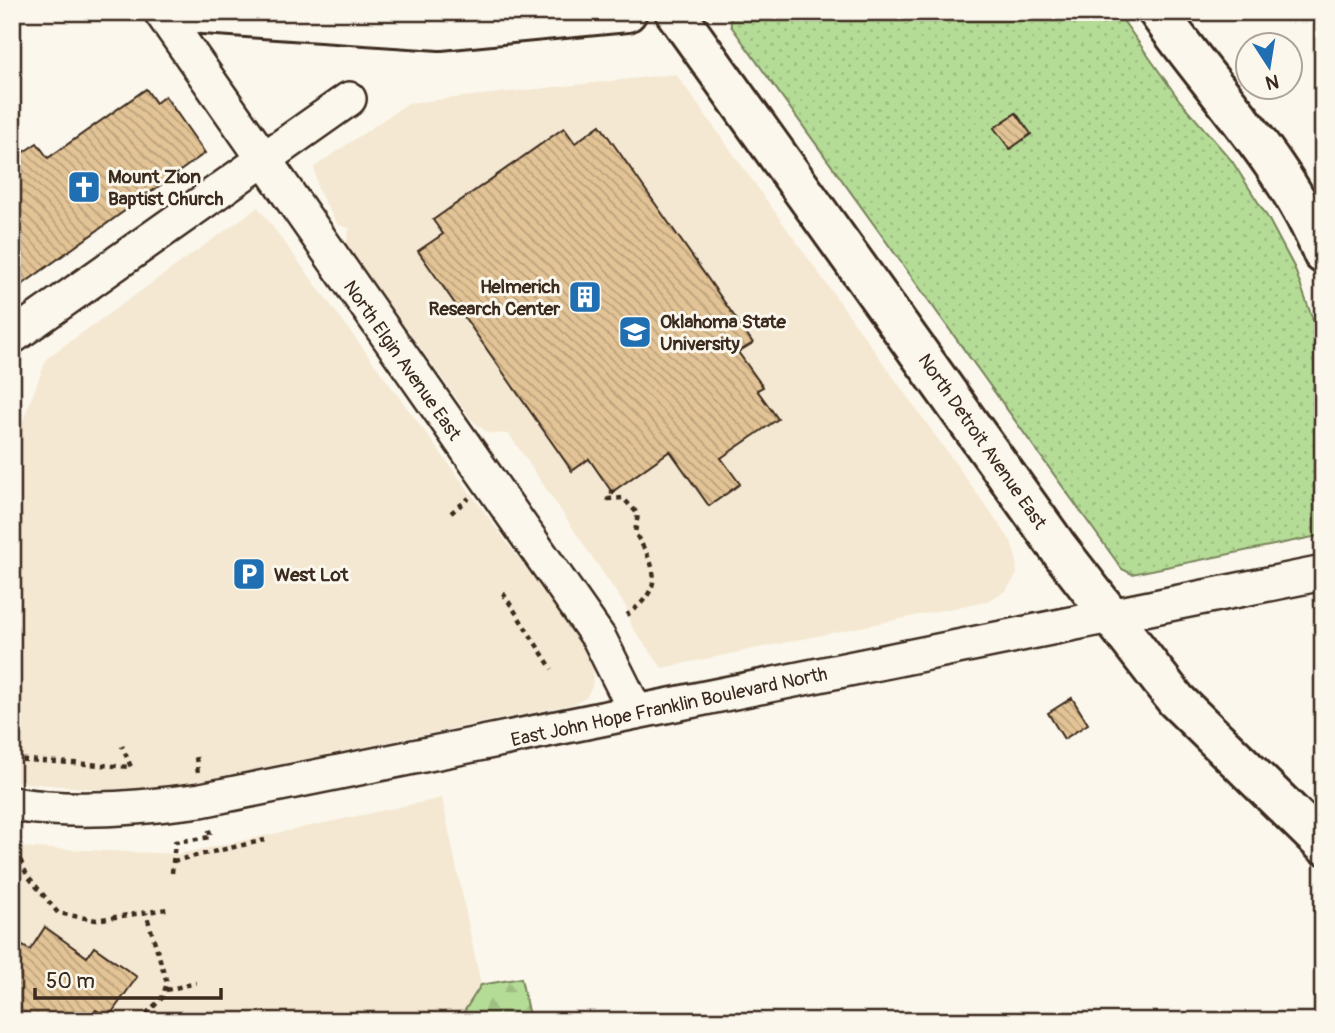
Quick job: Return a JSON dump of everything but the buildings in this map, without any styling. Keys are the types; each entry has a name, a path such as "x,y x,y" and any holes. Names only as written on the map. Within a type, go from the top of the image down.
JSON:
{"main road":[{"path":"174,12 219,18 440,30 626,12"},
{"name":"North Detroit Avenue East","path":"675,12 1059,549 1176,700 1323,844"},
{"path":"1158,12 1198,70 1260,145 1323,254"}],"street":[{"name":"North Elgin Avenue East","path":"161,12 599,638 636,712"},
{"path":"12,337 349,99"},
{"name":"East John Hope Franklin Boulevard North","path":"12,804 96,809 149,807 201,800 1323,573"}],"path":[{"path":"614,490 608,499 623,498 638,514 635,533 649,556 654,577 648,597 627,615"},
{"path":"503,593 552,669"},
{"path":"12,759 131,767 122,746"},
{"path":"173,861 265,841"},
{"path":"12,842 27,875 58,913 96,920 167,909"},
{"path":"146,913 166,990"},
{"path":"139,1021 155,1007 166,990 196,983"}],"shaded area":[{"name":"Oklahoma State University","path":"676,74 1011,541 1017,574 1006,591 987,601 662,668 632,627 626,607 509,434 487,433 471,419 346,244 350,228 338,225 318,190 314,167 408,103"},
{"name":"West Lot","path":"258,207 578,638 594,665 592,687 586,698 573,704 179,785 110,790 12,782 12,436 18,433 47,358"},
{"path":"442,798 481,985 458,1021 12,1021 12,847 179,854"}],"green space":[{"path":"730,12 1117,12 1180,101 1232,161 1268,218 1294,267 1323,348 1323,535 1132,574 1122,569 731,26"},
{"path":"521,978 530,1021 458,1021 481,985"}],"place":[{"name":"Mount Zion Baptist Church","path":"84,187"},
{"name":"Helmerich Research Center","path":"585,297"},
{"name":"Oklahoma State University","path":"635,332"},
{"name":"West Lot","path":"249,574"}]}
